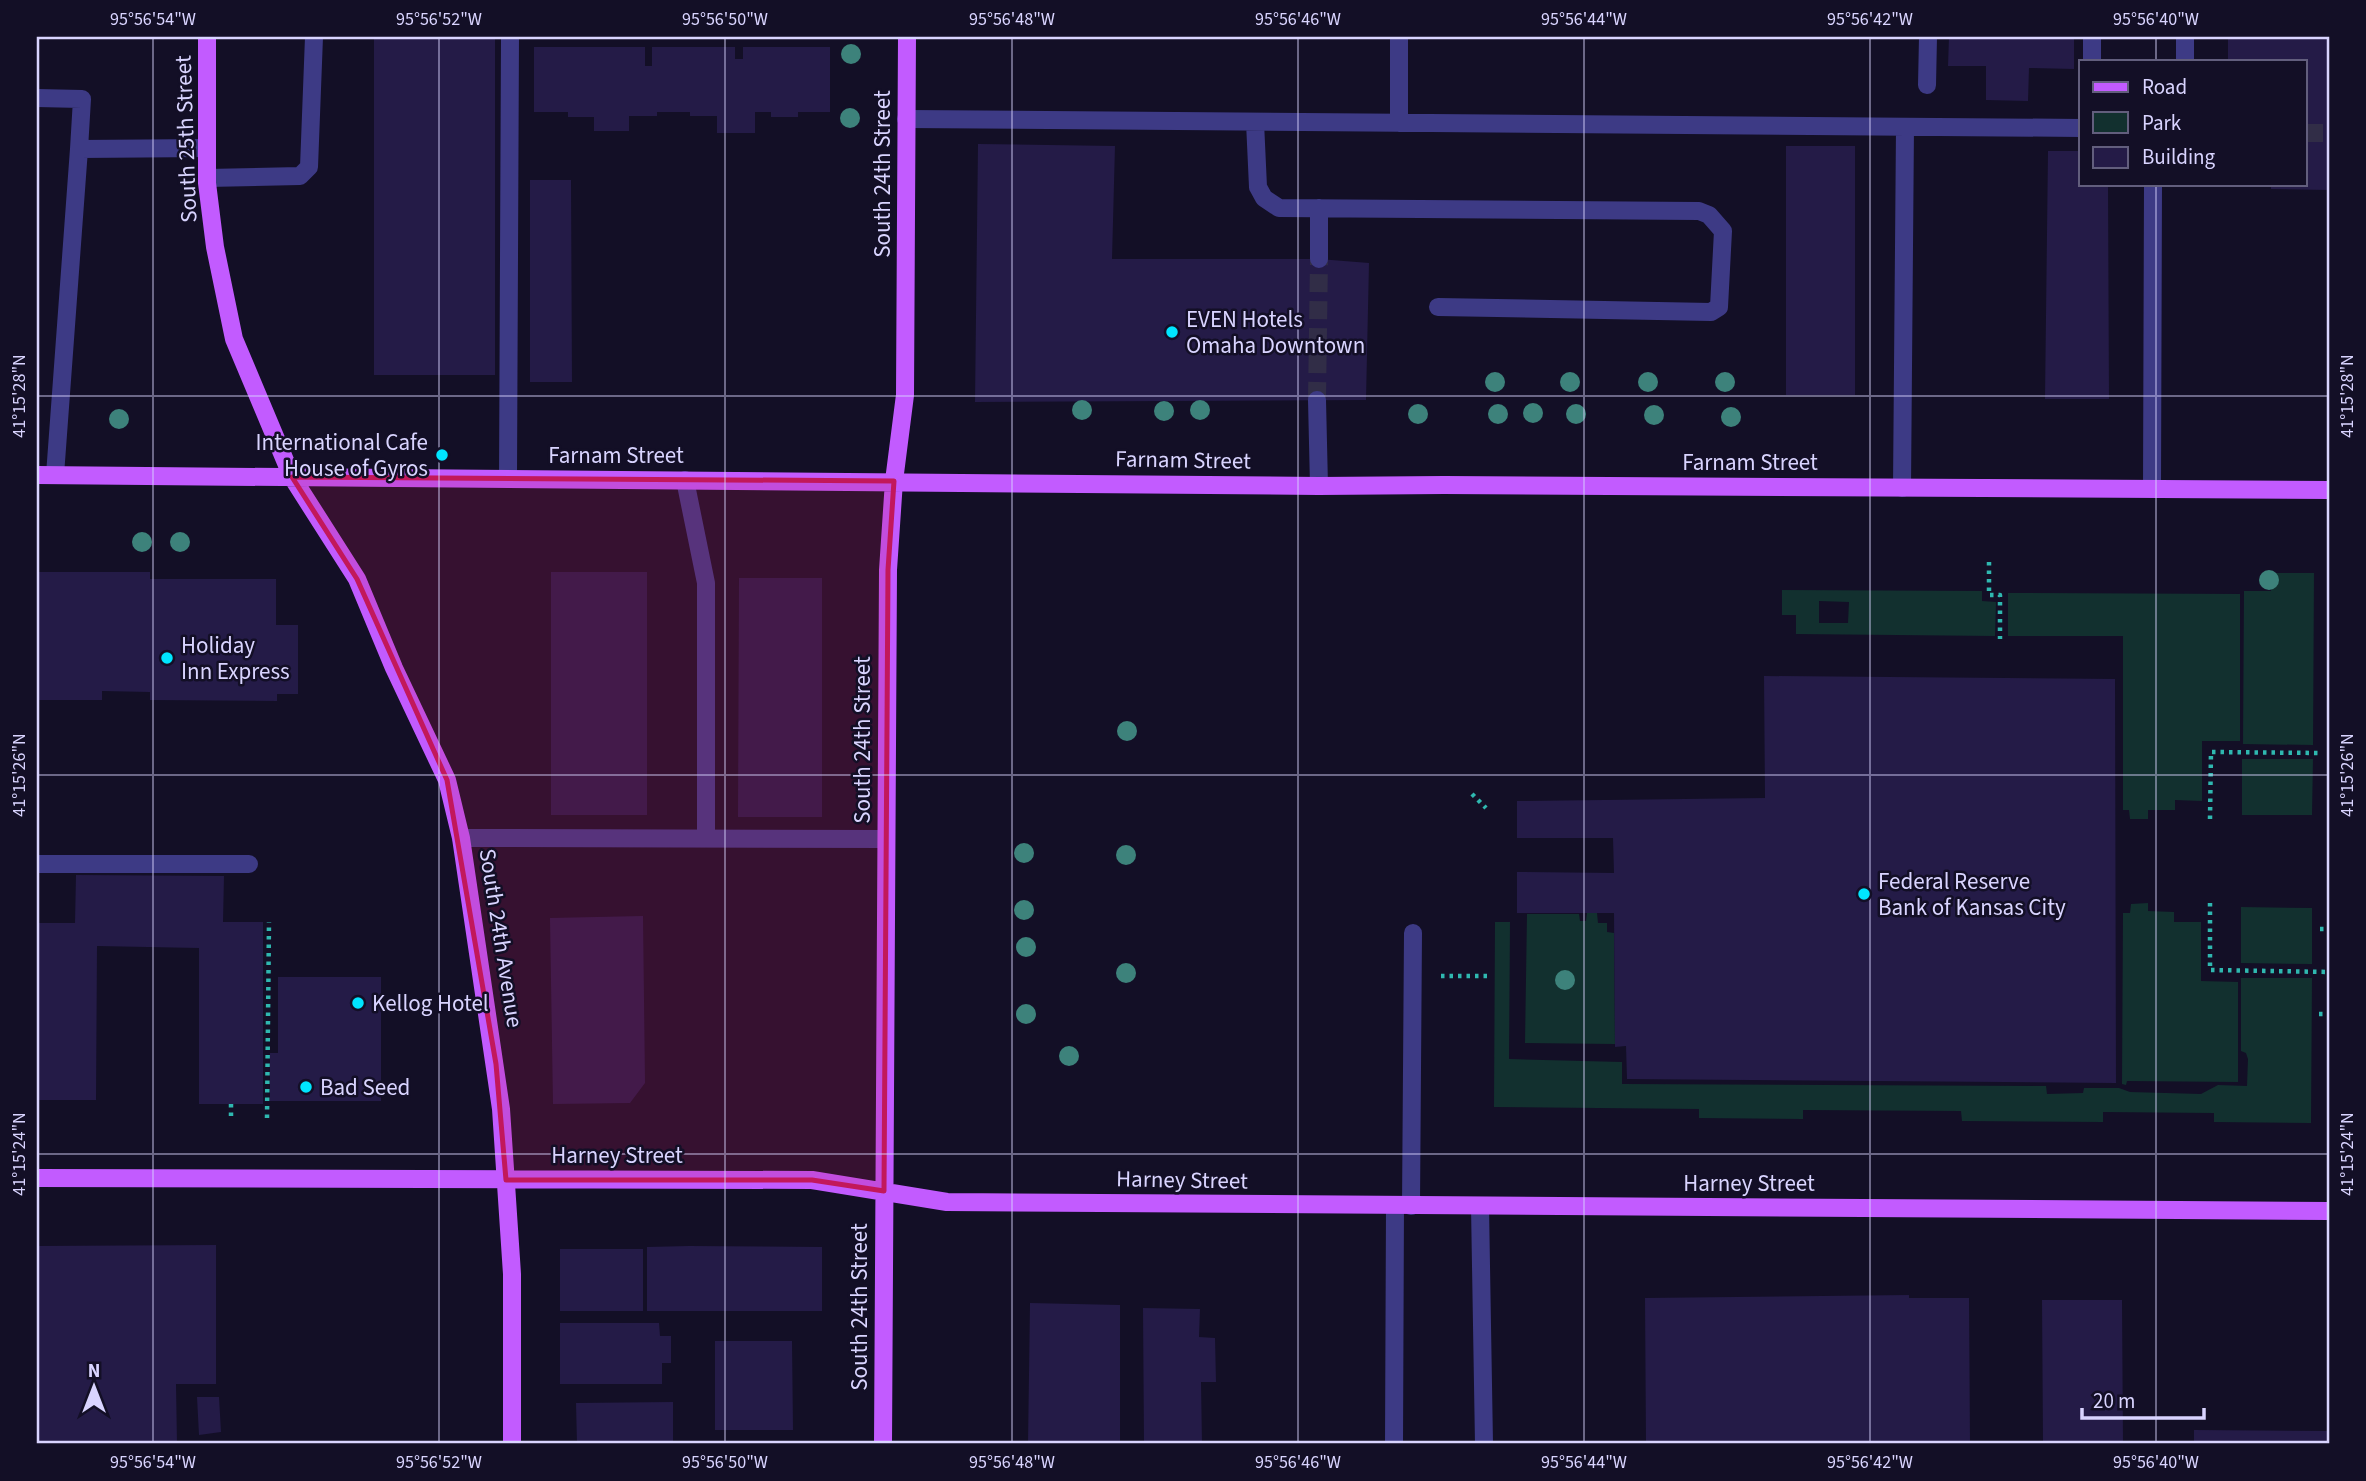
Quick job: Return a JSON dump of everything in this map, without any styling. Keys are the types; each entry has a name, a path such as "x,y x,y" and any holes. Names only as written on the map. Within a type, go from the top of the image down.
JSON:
{"main road":[{"name":"South 25th Street","path":"207,37 207,178 215,247 234,340 292,477"},
{"name":"South 24th Street","path":"883,1444 888,569 894,481 905,395 907,37"},
{"name":"Farnam Street","path":"46,475 2329,491"},
{"name":"South 24th Avenue","path":"292,477 357,579 394,668 447,780 461,838 496,1064 506,1180 512,1274 512,1444"},
{"name":"Harney Street","path":"37,1178 812,1180 947,1202 2329,1211"}],"lane":[{"path":"207,178 300,176 309,167 314,37"},
{"path":"508,479 510,37"},
{"path":"1399,37 1399,123"},
{"path":"1927,85 1928,37"},
{"path":"2092,37 2092,60"},
{"path":"2185,37 2185,60"},
{"path":"37,98 82,99 46,475"},
{"path":"906,119 2079,128"},
{"path":"1255,122 1258,187 1264,198 1279,208 1699,211 1709,215 1723,231 1718,307 1711,312 1438,307"},
{"path":"1902,488 1905,127"},
{"path":"79,149 207,148"},
{"path":"2152,489 2153,186"},
{"path":"1319,208 1319,259"},
{"path":"1317,400 1319,486"},
{"path":"685,480 706,583 706,838"},
{"path":"461,838 886,839"},
{"path":"37,864 248,864"},
{"path":"1394,1444 1413,933"},
{"path":"1480,1206 1484,1444"}],"path":[{"path":"1989,562 1989,595 2000,595 2000,639"},
{"path":"2210,819 2211,752 2320,753"},
{"path":"1472,794 1486,808"},
{"path":"2210,903 2210,970 2329,972"},
{"path":"267,1118 269,922"},
{"path":"2320,929 2329,929"},
{"path":"1413,977 1489,976"},
{"path":"2319,1014 2329,1014"},
{"path":"230,1104 231,1118"}],"highlighted area":[{"path":"292,477 894,481 888,570 884,1191 812,1180 506,1180 496,1064 447,780 357,579"}],"green space":[{"path":"2272,573 2314,573 2313,745 2243,744 2244,591 2271,591"},
{"path":"1782,590 1982,591 1982,601 1996,602 1995,636 1796,634 1796,615 1782,615","holes":["1819,601 1849,602 1848,623 1819,623"]},
{"path":"2008,593 2240,594 2240,741 2202,741 2202,801 2175,800 2175,810 2148,810 2148,819 2130,819 2129,810 2123,810 2123,636 2008,636"},
{"path":"2242,759 2313,759 2312,815 2242,815"},
{"path":"2148,903 2148,911 2174,912 2174,922 2201,922 2201,981 2238,982 2238,1082 2127,1081 2126,1085 2122,1084 2123,913 2130,913 2131,904"},
{"path":"2241,907 2312,908 2312,964 2241,963"},
{"path":"1587,913 1597,913 1598,923 1607,923 1607,932 1614,933 1615,1044 1525,1043 1527,914 1579,914 1580,921 1586,921"},
{"path":"1495,922 1510,922 1509,1059 1622,1062 1622,1084 2046,1086 2047,1094 2083,1093 2084,1088 2119,1088 2130,1092 2201,1094 2218,1085 2247,1086 2248,1059 2246,1053 2241,1051 2241,978 2312,978 2311,1123 2214,1122 2214,1113 2103,1112 2103,1122 1962,1121 1961,1111 1803,1110 1803,1119 1699,1118 1699,1109 1494,1107"}],"building":[{"path":"374,37 495,37 495,375 374,375"},
{"path":"1949,37 2074,37 2074,69 2029,68 2028,101 1986,100 1986,66 1948,66"},
{"path":"2228,37 2329,37 2329,190 2271,189 2271,186 2306,186 2306,60 2228,60"},
{"path":"534,47 645,47 645,66 652,66 652,47 735,47 735,59 743,59 743,47 830,47 830,112 798,112 798,117 771,117 771,112 755,112 755,133 717,133 717,116 690,116 690,112 657,112 657,116 629,116 629,131 594,131 594,117 568,117 568,112 534,112"},
{"name":"EVEN Hotels Omaha Downtown","path":"978,144 1115,146 1112,259 1319,259 1369,263 1366,400 975,402"},
{"path":"1786,146 1855,146 1855,395 1786,395"},
{"path":"2048,151 2079,151 2079,186 2108,186 2109,399 2045,399"},
{"path":"530,180 571,180 572,382 530,382"},
{"name":"Holiday Inn Express","path":"37,572 150,572 150,579 276,579 276,625 298,625 298,694 277,694 277,701 150,700 150,692 102,691 102,700 37,700"},
{"path":"551,572 647,572 647,815 551,815"},
{"path":"739,578 822,578 822,817 738,817"},
{"name":"Federal Reserve Bank of Kansas City","path":"1764,676 2115,679 2116,1083 1627,1079 1626,1046 1615,1047 1614,913 1517,913 1517,872 1614,873 1613,838 1517,838 1517,801 1765,798"},
{"path":"76,875 224,876 223,922 263,922 263,1104 199,1104 199,948 97,946 96,1100 37,1100 37,923 75,923"},
{"path":"643,916 645,1083 630,1103 553,1104 550,918"},
{"path":"278,977 381,977 381,1101 270,1101 270,1053 278,1053"},
{"path":"216,1245 216,1384 176,1384 177,1444 37,1444 37,1246"},
{"path":"647,1247 822,1247 822,1311 647,1311"},
{"path":"560,1249 643,1249 643,1311 560,1311"},
{"path":"1909,1295 1909,1298 1969,1298 1970,1444 1646,1444 1645,1298"},
{"path":"2042,1300 2122,1300 2123,1444 2043,1444"},
{"path":"1030,1303 1120,1305 1120,1444 1028,1444"},
{"path":"1143,1308 1200,1309 1199,1337 1215,1338 1216,1382 1201,1382 1202,1444 1144,1444"},
{"path":"560,1323 659,1323 660,1336 671,1336 671,1363 662,1363 662,1384 560,1384"},
{"path":"715,1341 792,1341 793,1430 715,1430"},
{"path":"197,1397 219,1397 221,1432 199,1435"},
{"path":"673,1402 673,1444 577,1444 576,1403"},
{"path":"2194,1430 2329,1431 2329,1444 2194,1444"}],"tunnel":[{"path":"2306,133 2329,133"},
{"path":"1317,400 1319,259"}],"place":[{"name":"EVEN Hotels Omaha Downtown","path":"1172,332"},
{"name":"International Cafe House of Gyros","path":"442,455"},
{"name":"Holiday Inn Express","path":"167,658"},
{"name":"Federal Reserve Bank of Kansas City","path":"1864,894"},
{"name":"Kellog Hotel","path":"358,1003"},
{"name":"Bad Seed","path":"306,1087"}]}
